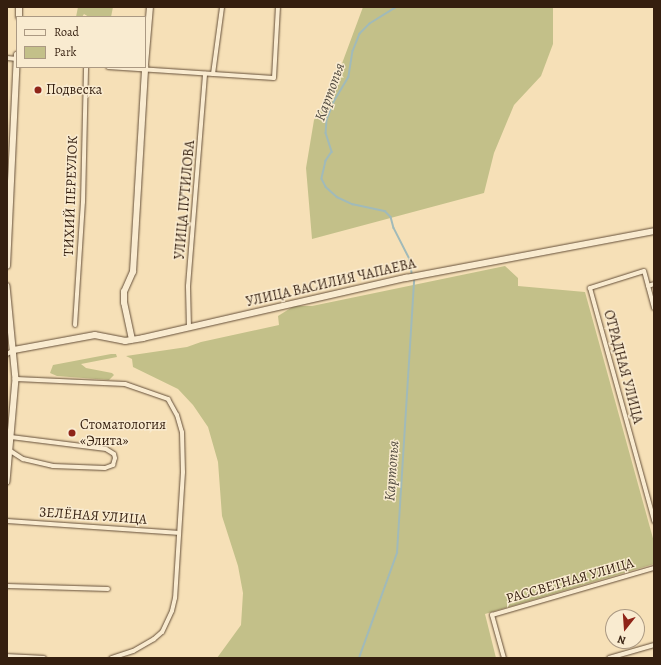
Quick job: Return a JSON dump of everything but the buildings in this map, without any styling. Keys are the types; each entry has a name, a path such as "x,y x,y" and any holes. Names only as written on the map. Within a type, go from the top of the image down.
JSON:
{"street":[{"path":"146,56 150,7"},
{"path":"213,74 222,7"},
{"path":"132,340 124,303 124,292 133,272 145,68 205,74 274,78 278,7"},
{"path":"7,266 17,68"},
{"name":"ТИХИЙ ПЕРЕУЛОК","path":"75,325 83,202 86,68"},
{"name":"УЛИЦА ПУТИЛОВА","path":"189,328 188,286 205,74"},
{"name":"УЛИЦА ВАСИЛИЯ ЧАПАЕВА","path":"14,350 95,335 132,340 406,278 654,232"},
{"name":"ОТРАДНАЯ УЛИЦА","path":"648,286 644,271 590,288 654,521"},
{"path":"654,284 648,286 654,308"},
{"path":"7,287 7,300 14,350 16,379 8,450 7,482"},
{"path":"7,354 14,350"},
{"path":"16,379 125,384 168,399 177,415 182,432 183,472 177,533 175,598 166,625 162,632 144,646 111,658"},
{"path":"8,450 30,462 68,468 105,468 113,464 115,458 114,454 106,449 10,437"},
{"name":"ЗЕЛЁНАЯ УЛИЦА","path":"7,521 177,533"},
{"name":"РАССВЕТНАЯ УЛИЦА","path":"504,658 492,615 654,568"},
{"path":"7,586 108,588"},
{"path":"609,658 654,645"},
{"path":"7,656 44,658"}],"green space":[{"path":"78,7 113,7 111,16 87,16 84,14 83,16 76,16"},
{"path":"363,7 553,7 553,44 541,76 514,105 494,153 484,193 312,239 306,168 314,120 334,85"},
{"path":"505,266 518,278 518,286 585,292 654,542 654,564 485,614 496,658 217,658 241,625 243,593 238,566 222,516 218,462 208,427 193,405 178,389 133,367 132,359 126,356 187,347 201,342 279,325 278,316 294,306 312,306"},
{"path":"116,354 117,357 81,364 86,368 112,373 114,375 109,380 57,376 50,373 53,365"}],"waterway":[{"name":"Картопья","path":"397,7 370,24 360,34 353,51 349,77 335,100 327,120 326,133 332,152 326,161 322,179 326,187 337,197 352,204 385,211 391,217 394,228 410,260 412,273"},
{"name":"Картопья","path":"359,658 397,553 414,280"}],"place":[{"name":"Подвеска","path":"38,90"},
{"name":"Стоматология «Элита»","path":"72,433"}]}
